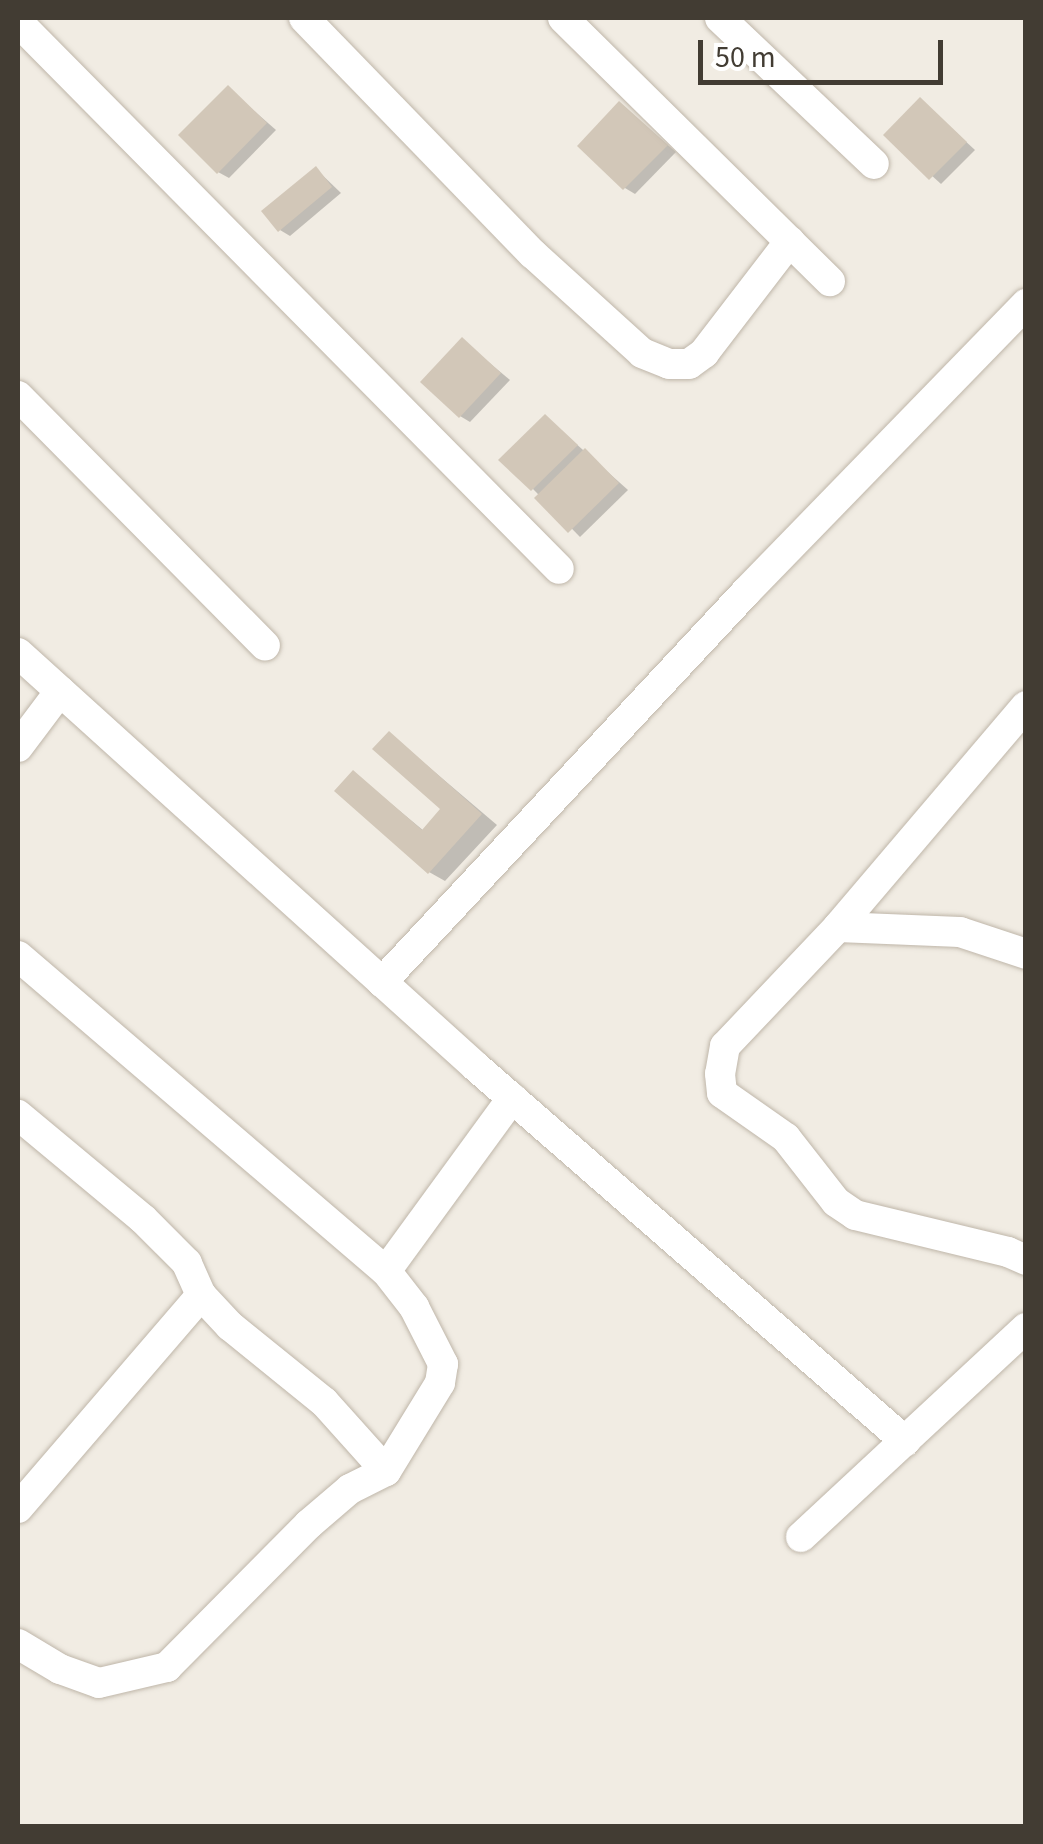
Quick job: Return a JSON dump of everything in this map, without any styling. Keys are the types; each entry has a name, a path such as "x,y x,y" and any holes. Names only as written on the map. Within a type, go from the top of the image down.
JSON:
{"street":[{"path":"304,18 533,254 642,353 668,364 689,364 704,353 790,241"},
{"path":"563,18 830,281"},
{"path":"720,18 874,164"},
{"path":"18,22 558,568"},
{"path":"382,982 746,592 1026,304"},
{"path":"18,396 265,646"},
{"path":"18,654 512,1098 905,1442"},
{"path":"18,747 60,691"},
{"path":"1026,706 838,927 725,1046 720,1074 722,1093 786,1138 836,1202 855,1215 1008,1252 1026,1260"},
{"path":"838,927 960,932 1026,954"},
{"path":"18,956 386,1270 414,1307 443,1364 440,1383 386,1470 350,1489 309,1524 167,1667 99,1684 60,1670 18,1644"},
{"path":"386,1270 512,1098"},
{"path":"18,1115 143,1219 186,1263 201,1295 230,1326 324,1402 386,1470"},
{"path":"18,1508 201,1295"},
{"path":"801,1537 1026,1328"}],"building":[{"path":"228,85 267,123 217,174 178,135"},
{"path":"920,97 967,142 929,180 883,135"},
{"path":"619,101 668,145 623,190 577,146"},
{"path":"316,166 332,187 278,232 261,211"},
{"path":"462,337 501,373 459,418 420,382"},
{"path":"545,414 578,445 531,491 498,460"},
{"path":"585,448 619,483 568,533 534,498"},
{"path":"389,731 482,814 428,874 334,791 353,770 422,830 440,809 372,749"}]}
